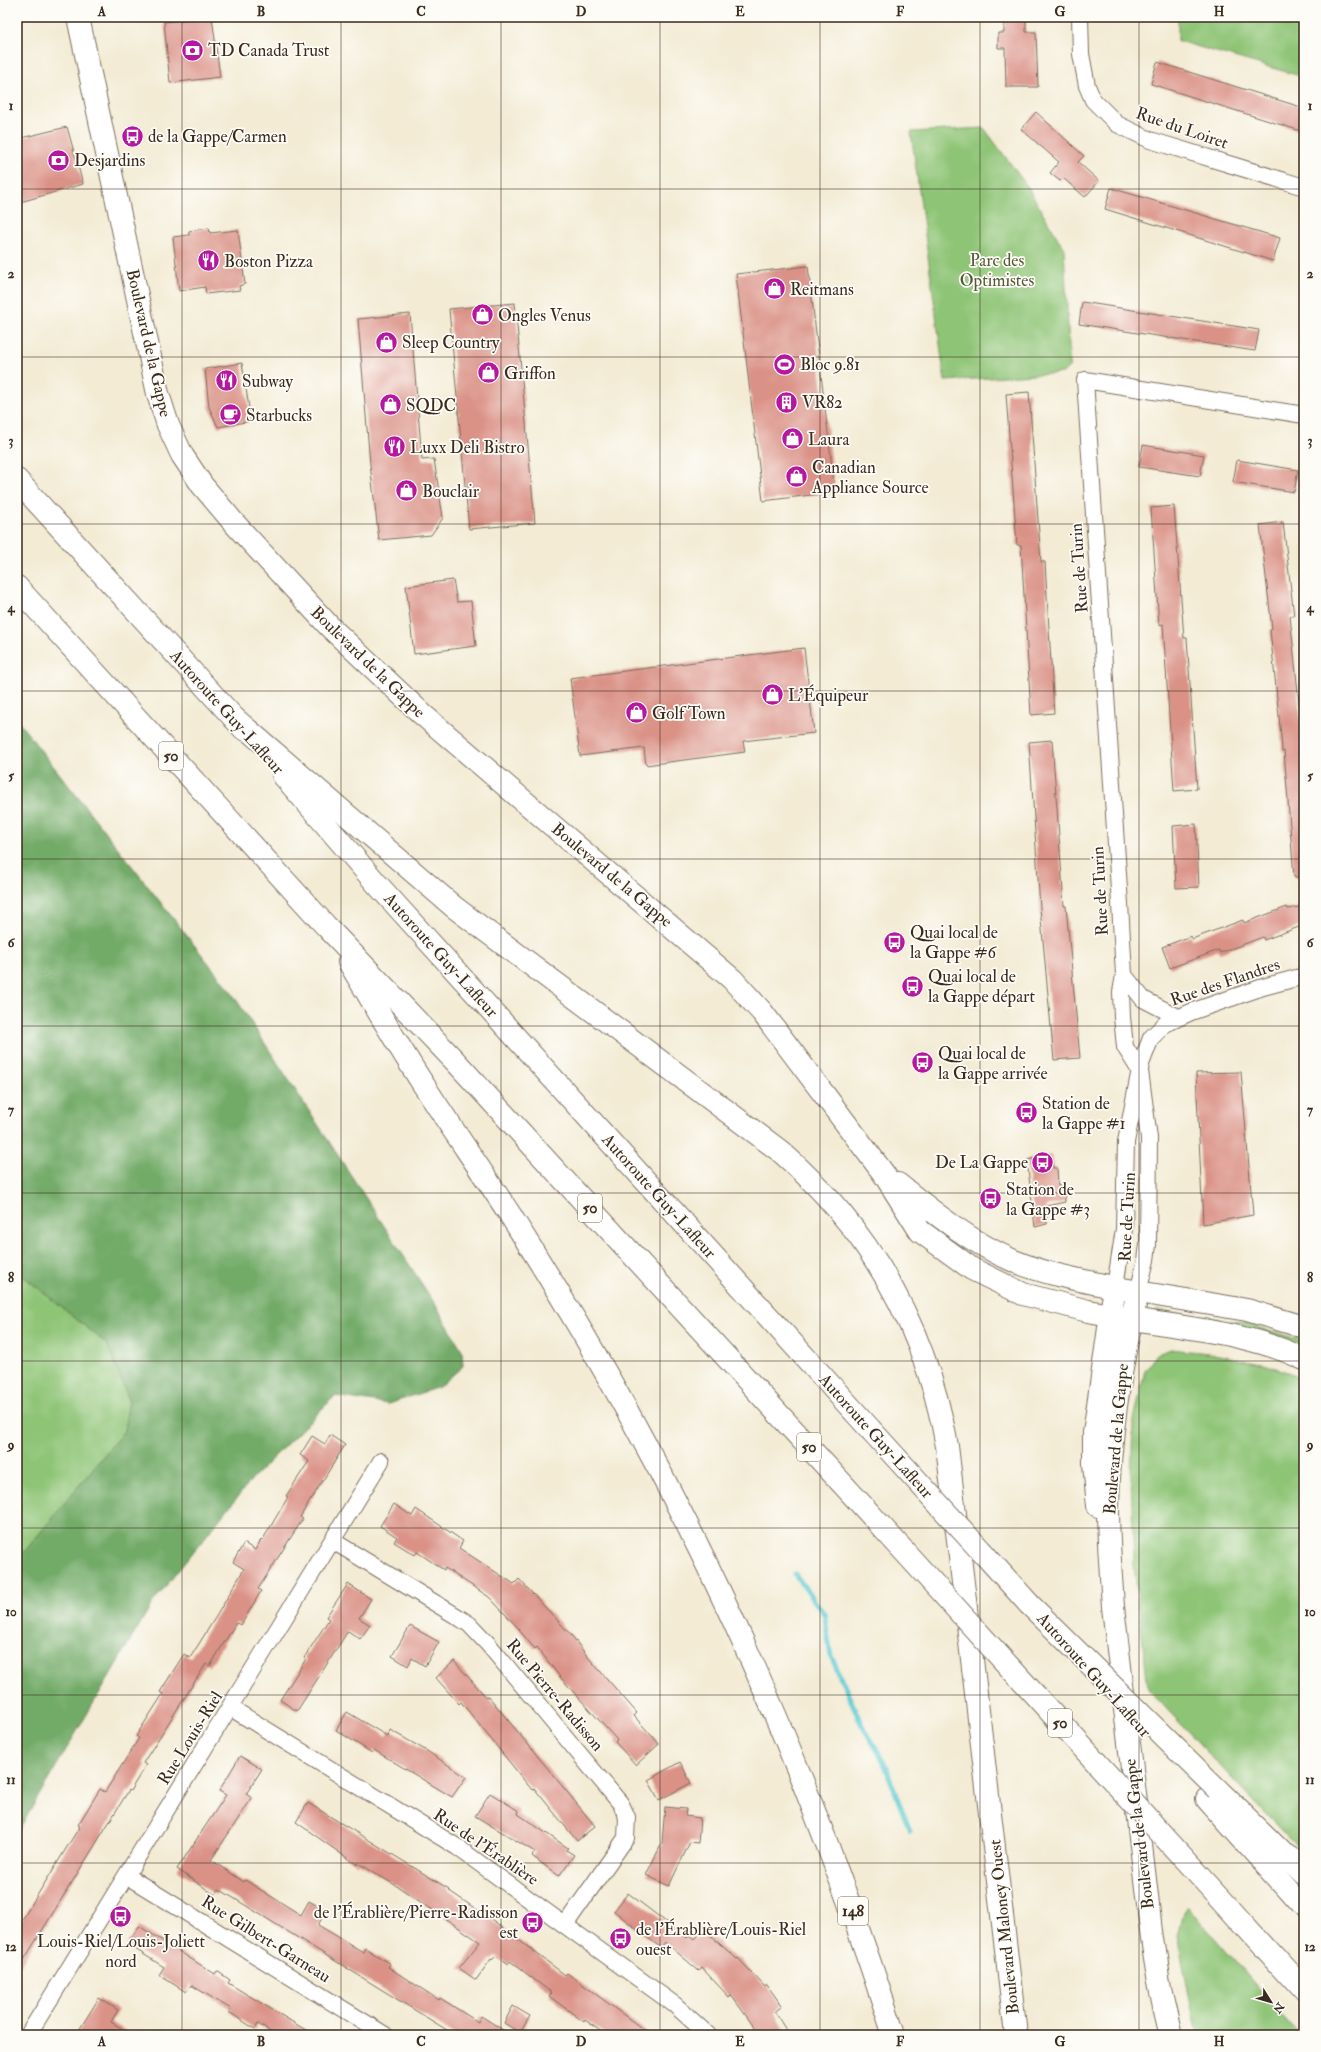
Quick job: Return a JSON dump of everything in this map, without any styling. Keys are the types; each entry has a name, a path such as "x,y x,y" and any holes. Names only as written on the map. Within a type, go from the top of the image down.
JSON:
{"main road":[{"name":"Boulevard de la Gappe","path":"78,17 158,394 168,425 182,455 196,476 234,523 312,608 379,676 427,719 732,978 762,1012 884,1174 920,1231 967,1266 1024,1294 1110,1315 1095,1422 1093,1448 1095,1481 1100,1528 1113,1607 1152,1939 1160,1989 1171,2035"},
{"name":"Autoroute Guy-Lafleur","path":"17,480 120,595 234,718 376,883 1029,1604 1212,1794"},
{"name":"50","path":"17,587 326,926 455,1061 893,1539 1304,1991"},
{"name":"Boulevard Maloney Ouest","path":"234,718 454,907 780,1151 828,1198 872,1254 895,1292 913,1329 926,1364 943,1422 954,1497 1016,2035"},
{"name":"148","path":"326,926 424,1085 539,1262 631,1417 711,1574 761,1681 807,1790 852,1907 894,2035"},
{"name":"Boulevard de la Gappe","path":"884,1174 943,1219 1013,1261 1044,1271 1138,1292 1247,1310 1304,1327"},
{"path":"1115,1287 1110,1315 1248,1340 1280,1349 1304,1358"},
{"name":"Boulevard de la Gappe","path":"1113,1607 1108,1523 1110,1476 1118,1394 1126,1342 1138,1292"},
{"path":"1212,1794 1304,1874"},
{"path":"1212,1794 1304,1908"},
{"path":"1270,1954 1304,2001"}],"street":[{"name":"Rue du Loiret","path":"1080,17 1081,54 1087,86 1093,100 1117,124 1150,140 1304,187"},
{"name":"Rue de Turin","path":"1138,1292 1146,1260 1149,1138 1140,1071 1126,1047 1121,992 1124,975 1110,725 1085,380 1304,415"},
{"path":"1124,975 1143,1000 1178,1017"},
{"name":"Rue des Flandres","path":"1140,1071 1145,1051 1151,1038 1164,1024 1178,1017 1263,987 1304,976"},
{"name":"Rue de Turin","path":"1115,1287 1124,1229 1126,1142 1140,1071"},
{"name":"Rue Louis-Riel","path":"28,2035 231,1708 381,1461"},
{"name":"Rue Pierre-Radisson","path":"333,1541 469,1624 488,1644 621,1804 627,1817 628,1828 626,1838 565,1925"},
{"name":"Rue de l'Érablière","path":"231,1708 457,1847 675,2005 708,2035"},
{"name":"Rue Gilbert-Garneau","path":"127,1876 385,2035"}],"green space":[{"path":"1178,17 1304,17 1304,77 1178,41"},
{"name":"Parc des Optimistes","path":"984,128 1027,186 1064,249 1070,366 1063,373 945,381 911,132"},
{"path":"17,720 232,993 435,1304 462,1350 463,1366 439,1387 388,1404 335,1396 252,1479 153,1602 17,1833 17,1561 124,1431 129,1400 107,1344 17,1271"},
{"path":"17,1271 107,1344 129,1400 124,1431 17,1561"},
{"path":"1158,1310 1245,1323 1304,1341 1304,1350 1155,1312"},
{"path":"1171,1349 1209,1353 1267,1365 1304,1378 1304,1853 1148,1689 1134,1565 1131,1477 1133,1424 1145,1370 1157,1354"},
{"path":"1187,1906 1299,2035 1197,2035 1177,1935 1183,1912"}],"building":[{"name":"TD Canada Trust","path":"212,17 220,77 170,83 164,22"},
{"path":"1004,17 1026,17 1026,32 1036,32 1038,87 1006,87 1005,48 998,48 998,33 1004,33"},
{"path":"1157,62 1304,108 1304,132 1151,84"},
{"path":"1036,112 1084,156 1078,162 1099,181 1085,197 1063,178 1060,181 1050,173 1059,162 1021,129"},
{"path":"67,127 83,184 17,203 17,139"},
{"path":"1111,188 1280,238 1273,261 1105,209"},
{"name":"Boston Pizza","path":"209,228 210,233 238,230 245,284 239,286 240,290 206,294 205,287 179,291 173,237 189,235 189,231"},
{"path":"808,266 835,492 763,501 736,274"},
{"path":"1082,302 1259,330 1255,351 1079,324"},
{"path":"515,303 535,523 469,529 449,309"},
{"path":"410,314 422,460 434,459 443,518 431,535 379,540 370,464 358,319"},
{"path":"242,363 251,421 218,427 209,407 205,369"},
{"path":"1029,392 1041,562 1045,562 1054,713 1031,715 1021,545 1017,545 1006,394"},
{"path":"1143,445 1204,455 1200,476 1139,467"},
{"path":"1237,460 1298,470 1294,492 1233,482"},
{"path":"1174,506 1184,638 1187,638 1197,789 1174,791 1163,624 1159,625 1151,508"},
{"path":"1283,522 1294,616 1290,616 1304,750 1304,877 1294,877 1284,751 1282,752 1270,630 1272,629 1260,525"},
{"path":"453,580 457,602 471,601 476,646 414,654 406,586"},
{"path":"804,648 814,733 743,741 745,752 646,765 644,748 580,756 570,678"},
{"path":"1052,740 1064,906 1066,906 1080,1058 1054,1060 1040,908 1029,742"},
{"path":"1196,824 1199,887 1176,888 1173,826"},
{"path":"1304,906 1304,925 1264,940 1263,937 1220,953 1219,950 1170,968 1162,947 1191,936 1192,939 1243,920 1244,923 1287,907 1288,909"},
{"path":"1241,1072 1253,1215 1203,1224 1196,1073"},
{"path":"1051,1155 1053,1168 1057,1168 1058,1186 1064,1186 1065,1202 1046,1206 1047,1224 1035,1227 1027,1160"},
{"path":"330,1435 345,1445 300,1517 303,1519 258,1589 261,1591 241,1625 236,1623 210,1666 206,1664 143,1763 146,1765 130,1791 129,1790 17,1971 17,1928 80,1826 78,1825 100,1789 105,1792 139,1738 136,1736 163,1694 160,1692 184,1654 190,1658 217,1615 244,1569 233,1562 244,1543 255,1550 261,1540 262,1541 288,1497 286,1496 309,1461 300,1455 312,1436 325,1444"},
{"path":"394,1504 412,1516 416,1509 463,1541 459,1548 514,1584 519,1579 572,1636 587,1656 637,1713 634,1716 659,1744 636,1765 615,1742 617,1740 560,1677 537,1647 535,1649 520,1630 489,1597 445,1568 444,1570 417,1552 415,1555 394,1542 397,1537 380,1526"},
{"path":"348,1584 371,1599 359,1618 370,1625 360,1639 348,1631 297,1711 280,1700 306,1659 304,1658 329,1619 326,1617"},
{"path":"410,1626 439,1642 425,1666 412,1658 408,1666 392,1656"},
{"path":"454,1661 487,1698 489,1697 595,1826 577,1841 534,1788 532,1790 461,1702 459,1704 436,1678"},
{"path":"347,1712 387,1736 390,1730 427,1751 466,1777 452,1797 374,1750 372,1753 336,1730"},
{"path":"240,1756 262,1769 246,1794 252,1798 211,1860 244,1882 245,1880 301,1915 309,1901 326,1911 318,1925 363,1952 365,1948 390,1964 388,1967 439,2000 440,1998 478,2022 481,2016 511,2035 455,2035 219,1889 215,1895 177,1869 226,1795 219,1791"},
{"path":"680,1762 691,1783 659,1800 648,1780"},
{"path":"490,1793 519,1811 518,1814 568,1848 566,1850 574,1855 559,1876 532,1856 535,1852 475,1816"},
{"path":"308,1803 449,1889 448,1890 495,1922 565,1975 567,1973 651,2035 606,2035 585,2020 584,2022 549,1996 552,1993 510,1961 508,1964 496,1956 492,1960 491,1959 476,1980 459,1968 480,1942 400,1888 358,1863 357,1865 296,1822"},
{"path":"665,1807 686,1809 685,1816 700,1818 698,1843 690,1842 669,1886 646,1875 662,1843"},
{"path":"628,1893 687,1938 690,1935 695,1939 704,1930 737,1959 738,1958 765,1987 767,1985 782,2006 775,2012 789,2035 760,2035 731,1995 729,1997 702,1968 699,1971 665,1942 661,1948 614,1911"},
{"path":"139,1926 215,1974 217,1971 230,1980 228,1983 314,2035 275,2035 258,2024 255,2029 229,2012 231,2009 191,1985 186,1992 159,1975 164,1967 127,1944"},
{"path":"99,1998 118,2010 111,2022 132,2035 76,2035"},
{"path":"513,2006 530,2016 520,2033 504,2023"}],"waterway":[{"path":"795,1574 824,1614 831,1656 862,1725 883,1760 910,1831"}],"place":[{"name":"TD Canada Trust","path":"192,50"},
{"name":"de la Gappe/Carmen","path":"132,136"},
{"name":"Desjardins","path":"58,160"},
{"name":"Boston Pizza","path":"209,261"},
{"name":"Reitmans","path":"774,289"},
{"name":"Ongles Venus","path":"482,315"},
{"name":"Sleep Country","path":"386,342"},
{"name":"Bloc 9.81","path":"784,364"},
{"name":"Griffon","path":"488,373"},
{"name":"Subway","path":"226,381"},
{"name":"VR82","path":"787,402"},
{"name":"SQDC","path":"391,405"},
{"name":"Starbucks","path":"231,415"},
{"name":"Laura","path":"792,439"},
{"name":"Luxx Deli Bistro","path":"395,447"},
{"name":"Canadian Appliance Source","path":"797,477"},
{"name":"Bouclair","path":"406,491"},
{"name":"L'Équipeur","path":"773,695"},
{"name":"Golf Town","path":"637,713"},
{"name":"Quai local de la Gappe #6","path":"894,942"},
{"name":"Quai local de la Gappe départ","path":"912,986"},
{"name":"Quai local de la Gappe arrivée","path":"922,1063"},
{"name":"Station de la Gappe #1","path":"1027,1113"},
{"name":"De La Gappe","path":"1043,1162"},
{"name":"Station de la Gappe #3","path":"991,1199"},
{"name":"Louis-Riel/Louis-Joliett nord","path":"121,1917"},
{"name":"de l'Érablière/Pierre-Radisson est","path":"533,1922"},
{"name":"de l'Érablière/Louis-Riel ouest","path":"621,1939"}]}
